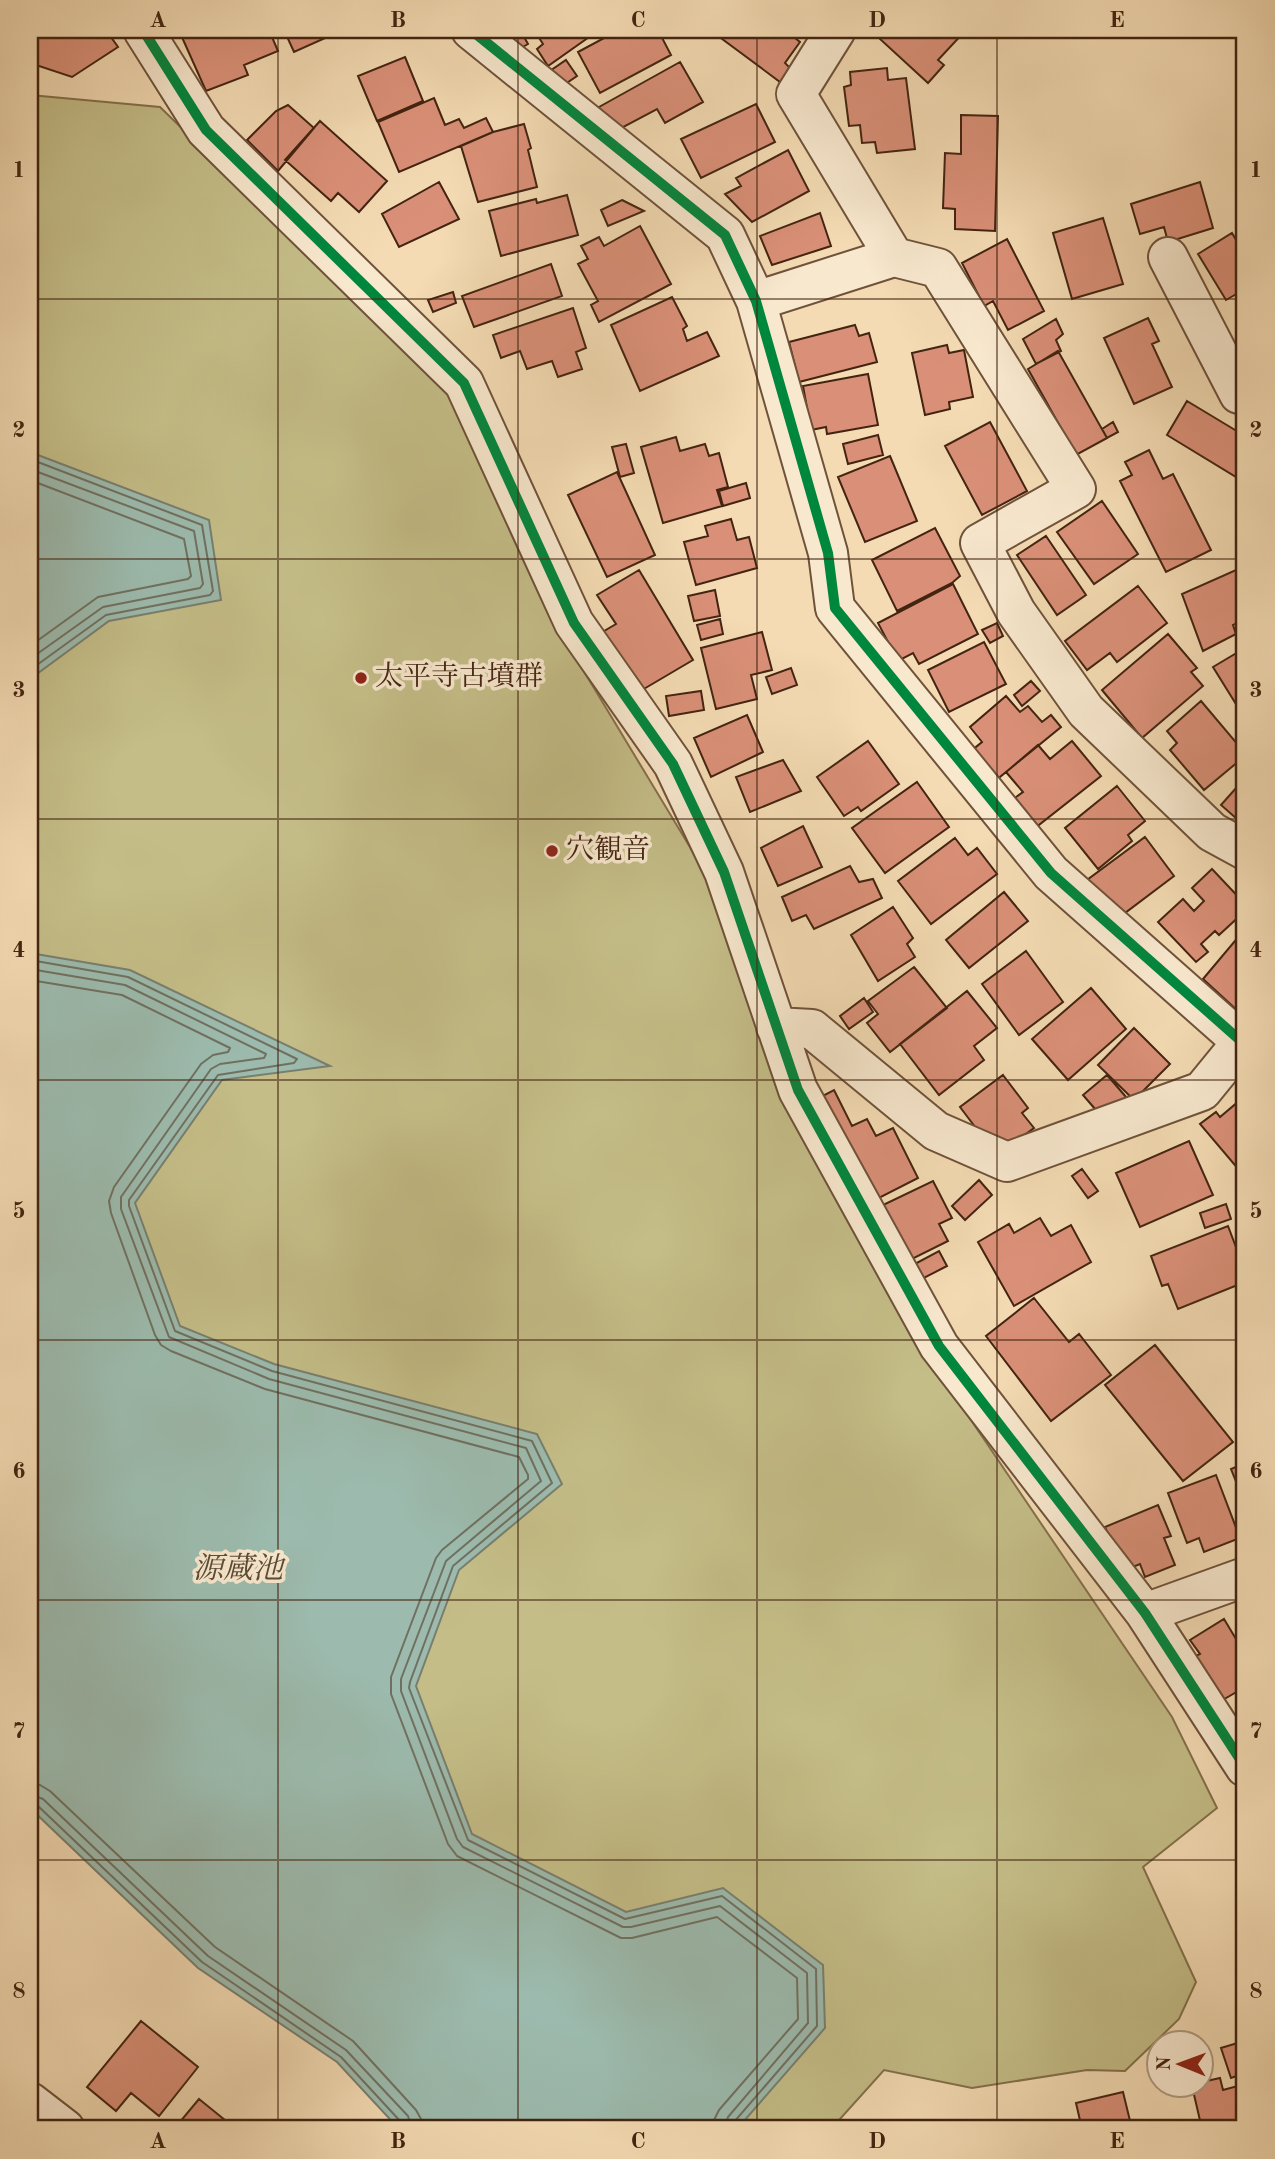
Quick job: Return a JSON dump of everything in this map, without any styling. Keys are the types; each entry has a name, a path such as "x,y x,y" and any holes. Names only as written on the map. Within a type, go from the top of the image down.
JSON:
{"street":[{"path":"143,30 206,130 464,383 573,623 673,764 724,872 798,1090 939,1346 1145,1613 1245,1767"},
{"path":"471,30 725,235 755,301 828,553 835,608 1051,873 1243,1040 1202,1091 1007,1162 936,1131 812,1029 776,1027"},
{"path":"836,30 796,94 894,257"},
{"path":"755,301 894,257 938,268 1076,489 980,543 1016,612 1086,711 1212,831 1245,850"},
{"path":"1168,257 1239,394 1245,392"},
{"path":"1145,1613 1245,1577"},
{"path":"30,2102 64,2129"}],"shaded area":[{"path":"30,95 160,107 450,390 559,630 705,872 927,1355 1172,1717 1217,1808 1143,1867 1196,1982 1179,2019 1168,2030 1146,2030 1146,2051 1125,2071 1087,2070 972,2088 884,2070 831,2129 690,2129 585,1921 436,1834 163,1359 30,982"}],"water":[{"path":"30,452 209,520 221,600 109,621 30,679"},
{"name":"源蔵池","path":"30,953 130,970 330,1066 222,1080 135,1203 180,1326 274,1364 537,1434 562,1484 459,1570 416,1686 472,1834 626,1912 723,1888 823,1965 825,2028 737,2129 399,2129 337,2062 198,1968 30,1808"}],"building":[{"path":"30,30 106,30 118,47 72,77 30,63"},
{"path":"195,30 269,30 278,51 244,65 248,75 206,91 181,35"},
{"path":"284,30 343,30 294,52"},
{"path":"512,30 520,30 528,44 521,48 491,40"},
{"path":"534,30 599,30 548,66 537,49 543,44"},
{"path":"619,30 658,30 671,55 600,93 578,52"},
{"path":"710,30 785,30 800,42 785,63 790,68 780,82"},
{"path":"888,30 966,30 938,60 944,65 928,83 880,39"},
{"path":"405,57 423,101 377,121 358,76"},
{"path":"566,60 577,76 555,91 544,75"},
{"path":"680,62 703,102 665,123 657,109 614,132 599,107"},
{"path":"887,68 888,80 906,78 915,149 877,153 875,142 862,143 860,125 849,126 844,87 851,85 850,72"},
{"path":"434,98 445,125 459,119 464,128 486,118 493,132 399,172 378,122"},
{"path":"756,104 775,142 701,178 681,139"},
{"path":"288,105 314,128 278,171 247,140 276,111"},
{"path":"961,115 998,116 995,231 955,229 955,209 943,208 945,153 961,154"},
{"path":"320,121 387,181 359,212 338,193 331,201 285,160"},
{"path":"524,124 537,187 478,202 461,146 493,132"},
{"path":"788,150 809,191 752,222 725,194 741,186 736,178"},
{"path":"439,182 459,219 399,247 382,214"},
{"path":"1200,182 1213,228 1168,242 1164,227 1140,234 1131,204"},
{"path":"567,195 578,235 501,256 489,211 536,199 537,203"},
{"path":"622,200 644,211 608,226 601,210"},
{"path":"820,213 831,246 772,265 760,236"},
{"path":"1103,218 1123,284 1072,299 1053,233"},
{"path":"640,226 671,284 599,322 591,305 598,301 578,264 588,259 581,246 599,237 604,246"},
{"path":"1232,233 1245,255 1245,289 1226,300 1198,254"},
{"path":"1007,239 1044,311 1008,330 993,301 984,306 962,263"},
{"path":"551,264 562,296 474,327 462,296"},
{"path":"453,292 456,303 433,312 428,300"},
{"path":"672,297 687,326 683,329 687,341 707,332 719,356 640,391 611,325"},
{"path":"573,308 586,348 576,352 582,369 558,377 552,361 527,369 520,351 501,358 493,335"},
{"path":"1148,318 1159,341 1152,344 1172,387 1134,404 1104,338"},
{"path":"1056,319 1063,334 1056,340 1061,351 1036,364 1023,339"},
{"path":"855,325 859,336 869,333 877,362 799,382 789,342"},
{"path":"947,345 949,353 964,350 973,397 949,402 950,409 925,415 912,353"},
{"path":"1058,351 1107,438 1076,455 1028,369"},
{"path":"868,374 878,425 827,434 826,427 811,430 803,386"},
{"path":"1187,401 1245,436 1245,472 1241,480 1167,435"},
{"path":"990,422 1027,491 982,515 945,446"},
{"path":"1113,422 1118,432 1107,438 1102,429"},
{"path":"878,435 883,455 848,464 843,444"},
{"path":"676,437 680,451 705,444 709,456 719,453 728,487 717,490 722,506 663,523 641,447"},
{"path":"626,444 634,473 620,477 612,447"},
{"path":"1149,450 1163,479 1173,474 1211,550 1166,572 1120,481 1132,475 1125,462"},
{"path":"890,456 917,521 865,542 838,477"},
{"path":"617,472 655,555 607,577 568,495"},
{"path":"746,483 750,498 723,506 719,491"},
{"path":"1102,501 1138,554 1094,584 1057,532"},
{"path":"731,519 737,540 749,537 757,568 696,585 684,542 708,536 705,526"},
{"path":"935,528 960,576 952,583 897,611 872,560"},
{"path":"1046,536 1086,595 1057,615 1017,555"},
{"path":"1245,566 1245,603 1238,606 1242,621 1233,625 1236,634 1203,651 1182,594"},
{"path":"639,570 693,660 637,693 599,634 616,624 597,595"},
{"path":"953,584 978,634 919,664 913,653 898,661 878,623"},
{"path":"1138,586 1167,623 1117,662 1110,653 1087,670 1065,641"},
{"path":"715,590 720,616 694,621 688,596"},
{"path":"720,619 723,634 701,640 697,625"},
{"path":"997,623 1003,636 990,643 982,630"},
{"path":"762,632 772,670 751,675 757,699 716,709 701,648"},
{"path":"1168,634 1197,668 1191,672 1203,686 1142,738 1102,690"},
{"path":"984,642 1006,684 949,712 928,670"},
{"path":"1245,648 1245,717 1244,717 1213,667"},
{"path":"791,668 797,685 772,694 766,677"},
{"path":"1031,681 1040,691 1022,706 1014,695"},
{"path":"701,691 704,710 669,716 666,696"},
{"path":"1006,696 1020,712 1028,706 1042,722 1051,715 1061,727 995,781 971,751 982,742 970,727"},
{"path":"1201,701 1245,753 1245,756 1204,790 1170,750 1177,743 1167,731"},
{"path":"747,715 763,752 711,777 694,738"},
{"path":"868,741 899,784 861,811 858,807 844,816 817,777"},
{"path":"1072,741 1101,776 1035,828 1012,800 1023,792 1006,772 1038,745 1050,759"},
{"path":"783,760 801,791 750,812 736,777"},
{"path":"1245,778 1245,826 1221,805"},
{"path":"917,782 949,827 885,873 852,828"},
{"path":"1117,786 1145,821 1128,835 1132,841 1098,869 1065,828"},
{"path":"803,826 822,867 778,886 761,848"},
{"path":"1145,837 1174,876 1117,919 1087,880"},
{"path":"955,838 968,855 977,848 997,874 931,924 898,881"},
{"path":"850,866 859,882 873,879 882,898 814,929 806,915 792,921 782,897"},
{"path":"1212,869 1245,904 1245,911 1219,935 1215,931 1201,944 1208,952 1196,962 1158,922 1183,899 1194,911 1204,901 1192,888"},
{"path":"1004,892 1028,921 969,968 946,940"},
{"path":"893,907 913,938 907,944 915,957 878,981 851,935"},
{"path":"1245,929 1245,1004 1239,1012 1203,979"},
{"path":"1026,951 1063,1002 1019,1035 982,984"},
{"path":"914,967 947,1008 890,1052 867,1023 878,1014 868,1001"},
{"path":"1091,988 1126,1029 1068,1080 1032,1039"},
{"path":"967,991 997,1028 974,1046 984,1060 939,1095 900,1044"},
{"path":"864,998 873,1012 849,1029 840,1016"},
{"path":"1134,1028 1170,1064 1134,1100 1098,1065"},
{"path":"1003,1075 1028,1108 1022,1113 1034,1128 1007,1148 999,1137 988,1144 960,1107"},
{"path":"1107,1075 1126,1097 1102,1117 1083,1095"},
{"path":"834,1090 852,1126 867,1119 876,1136 893,1128 918,1178 873,1201 815,1100"},
{"path":"1245,1096 1245,1177 1200,1124 1216,1112 1220,1117"},
{"path":"1189,1141 1213,1195 1140,1227 1116,1173"},
{"path":"1082,1169 1098,1191 1088,1198 1072,1176"},
{"path":"979,1180 992,1195 965,1220 952,1206"},
{"path":"933,1181 952,1218 939,1224 948,1241 908,1261 881,1206"},
{"path":"1226,1204 1231,1219 1205,1228 1200,1213"},
{"path":"1040,1218 1051,1236 1071,1225 1091,1262 1014,1306 978,1242 1009,1224 1014,1233"},
{"path":"1228,1226 1245,1271 1245,1282 1178,1309 1168,1284 1162,1286 1151,1256"},
{"path":"939,1251 947,1266 918,1281 911,1266"},
{"path":"1034,1298 1069,1342 1079,1334 1111,1375 1051,1421 986,1336"},
{"path":"1155,1345 1233,1442 1183,1481 1105,1385"},
{"path":"1245,1463 1245,1504 1231,1469"},
{"path":"1216,1475 1240,1538 1204,1552 1199,1538 1187,1543 1168,1493"},
{"path":"1158,1505 1171,1536 1164,1538 1175,1565 1145,1577 1140,1564 1123,1571 1105,1527"},
{"path":"1224,1619 1245,1654 1245,1687 1221,1701 1194,1657 1200,1654 1190,1640"},
{"path":"141,2021 198,2067 159,2116 131,2093 116,2111 87,2087"},
{"path":"1244,2041 1245,2073 1231,2078 1221,2048"},
{"path":"1220,2078 1223,2090 1245,2084 1245,2129 1202,2129 1195,2100 1216,2100 1216,2079"},
{"path":"1123,2092 1132,2129 1082,2129 1076,2103"},
{"path":"199,2099 236,2129 174,2129"}],"cycle path":[{"path":"143,30 206,130 464,383 574,623 673,764 724,872 798,1090 939,1346 1145,1613 1245,1767"},
{"path":"471,30 725,235 756,301 828,553 835,608 1051,873 1242,1042 1245,1038"}],"place":[{"name":"太平寺古墳群","path":"361,678"},
{"name":"穴観音","path":"552,851"}]}
